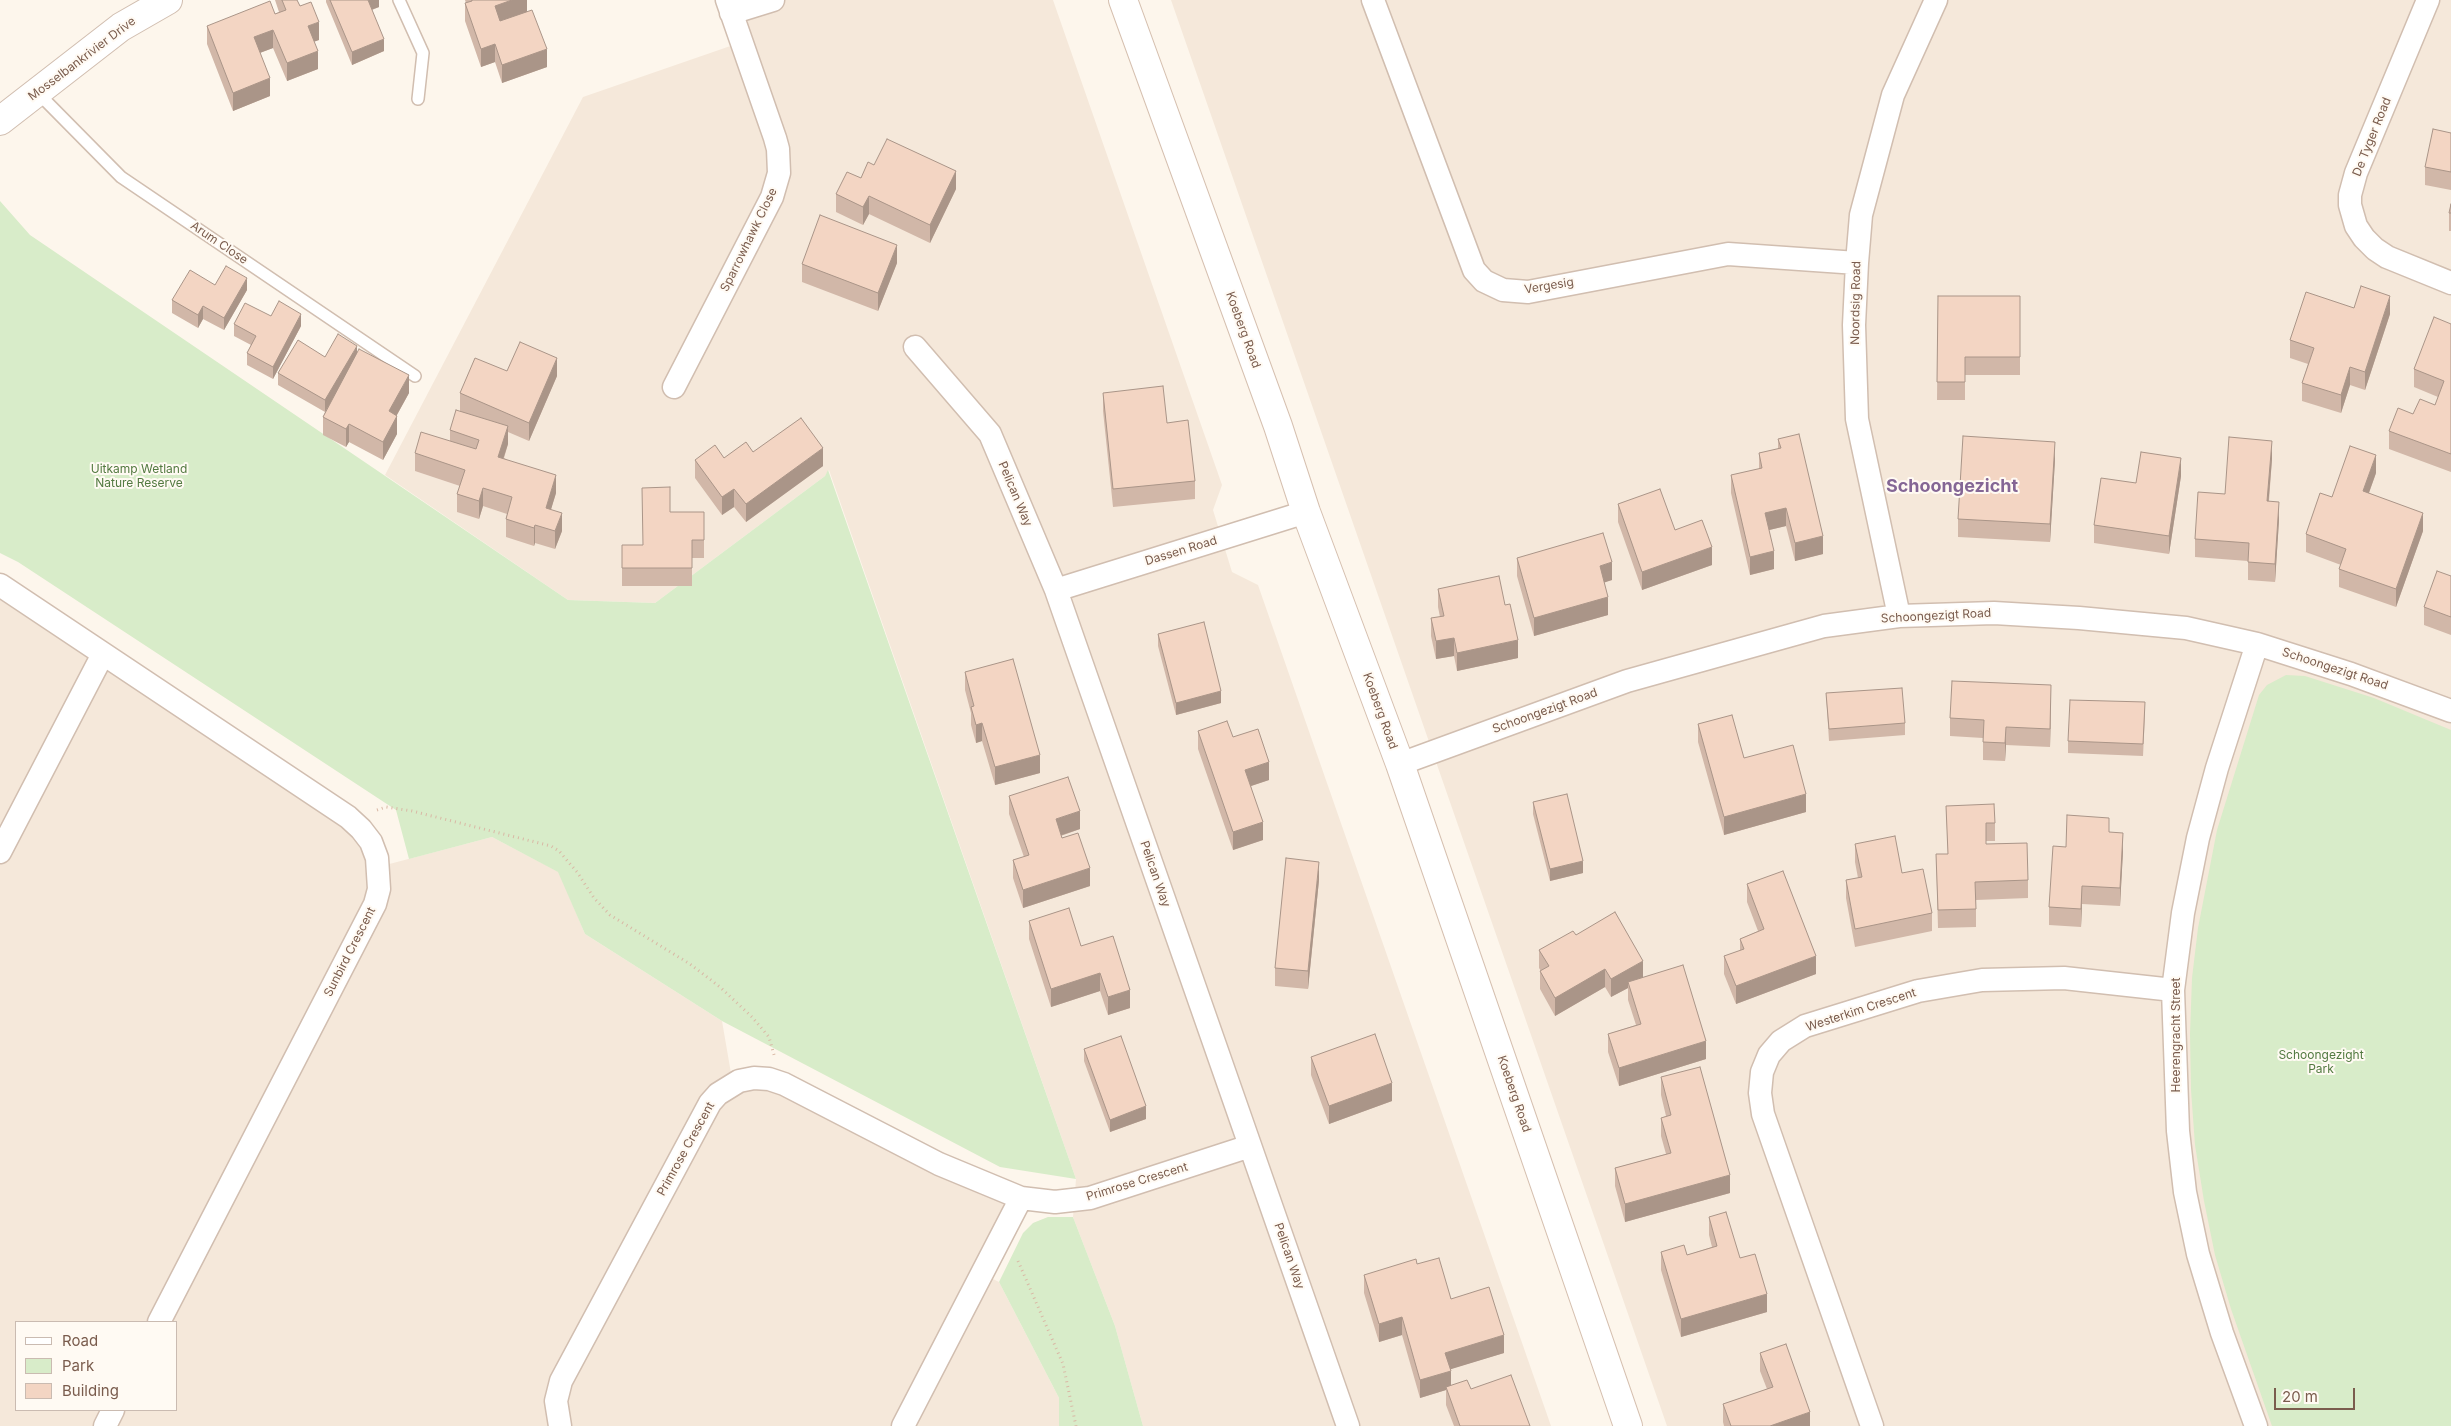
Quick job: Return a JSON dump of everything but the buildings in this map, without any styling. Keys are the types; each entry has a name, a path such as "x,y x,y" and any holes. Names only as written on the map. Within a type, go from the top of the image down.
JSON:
{"main road":[{"name":"Mosselbankrivier Drive","path":"0,121 120,27 168,0"},
{"name":"Koeberg Road","path":"1123,0 1278,426 1306,512 1400,764 1628,1426"}],"street":[{"path":"729,6 773,0"},
{"name":"Vergesig","path":"1373,0 1474,270 1484,281 1503,290 1528,292 1728,254 1857,263"},
{"name":"Noordsig Road","path":"1899,616 1857,419 1854,325 1857,263 1861,215 1893,95 1936,0"},
{"name":"De Tyger Road","path":"2428,0 2356,173 2350,195 2350,205 2356,226 2375,249 2387,257 2451,283"},
{"name":"Sparrowhawk Close","path":"674,387 772,197 779,173 778,149 775,138 729,6"},
{"name":"Pelican Way","path":"915,347 990,434 1056,590 1348,1426"},
{"name":"Dassen Road","path":"1056,590 1306,512"},
{"name":"Sunbird Crescent","path":"0,585 348,817 366,836 377,858 379,889 374,904 159,1321"},
{"name":"Schoongezigt Road","path":"1400,764 1627,681 1824,626 1899,616 1994,613 2079,618 2186,628 2257,644 2351,674 2451,711"},
{"name":"Heerengracht Street","path":"2256,1426 2222,1333 2201,1263 2185,1192 2178,1131 2173,990 2183,913 2198,838 2217,768 2257,644"},
{"path":"0,852 103,654"},
{"name":"Westerkim Crescent","path":"1872,1426 1763,1114 1760,1093 1762,1072 1769,1055 1781,1041 1805,1026 1918,991 1982,980 2064,978 2173,990"},
{"name":"Primrose Crescent","path":"560,1426 556,1401 561,1381 710,1103 723,1090 740,1081 754,1078 769,1079 784,1084 939,1164 1022,1198 1055,1202 1090,1198 1250,1146"},
{"path":"903,1426 1022,1198"},
{"path":"105,1426 112,1411"}],"lane":[{"path":"399,0 423,53 418,100"},
{"name":"Arum Close","path":"37,92 120,177 415,376"}],"path":[{"path":"348,817 386,808 412,811 550,846 558,851 578,872 594,898 610,915 690,964 720,987 752,1016 769,1037 784,1084"},
{"path":"1005,1230 1063,1364 1076,1426"}],"shaded area":[{"path":"728,0 1053,0 1222,485 1213,510 1232,572 1258,585 1551,1426 1143,1426 1115,1326 1073,1217 1076,1179 829,470 825,476 655,603 568,600 385,475 583,97 742,42"},
{"path":"1171,0 2451,0 2451,1426 1667,1426"},
{"path":"0,586 348,818 378,867 492,837 559,872 585,934 722,1021 733,1085 754,1079 1023,1200 985,1275 999,1282 1059,1398 1059,1426 0,1426"}],"green space":[{"name":"Uitkamp Wetland Nature Reserve","path":"0,201 30,235 568,600 655,603 825,476 828,470 1076,1179 1000,1167 722,1021 585,934 558,872 492,837 409,859 396,810 18,562 0,553"},
{"name":"Schoongezight Park","path":"2286,675 2305,676 2374,698 2451,730 2451,1426 2272,1426 2231,1309 2215,1255 2195,1145 2191,1090 2192,978 2198,928 2217,830 2259,695 2267,685"},
{"path":"1048,1217 1073,1217 1115,1326 1143,1426 1059,1426 1059,1398 999,1282 1023,1233 1033,1223"}],"district":[{"name":"Schoongezicht","path":"1952,487"}]}
